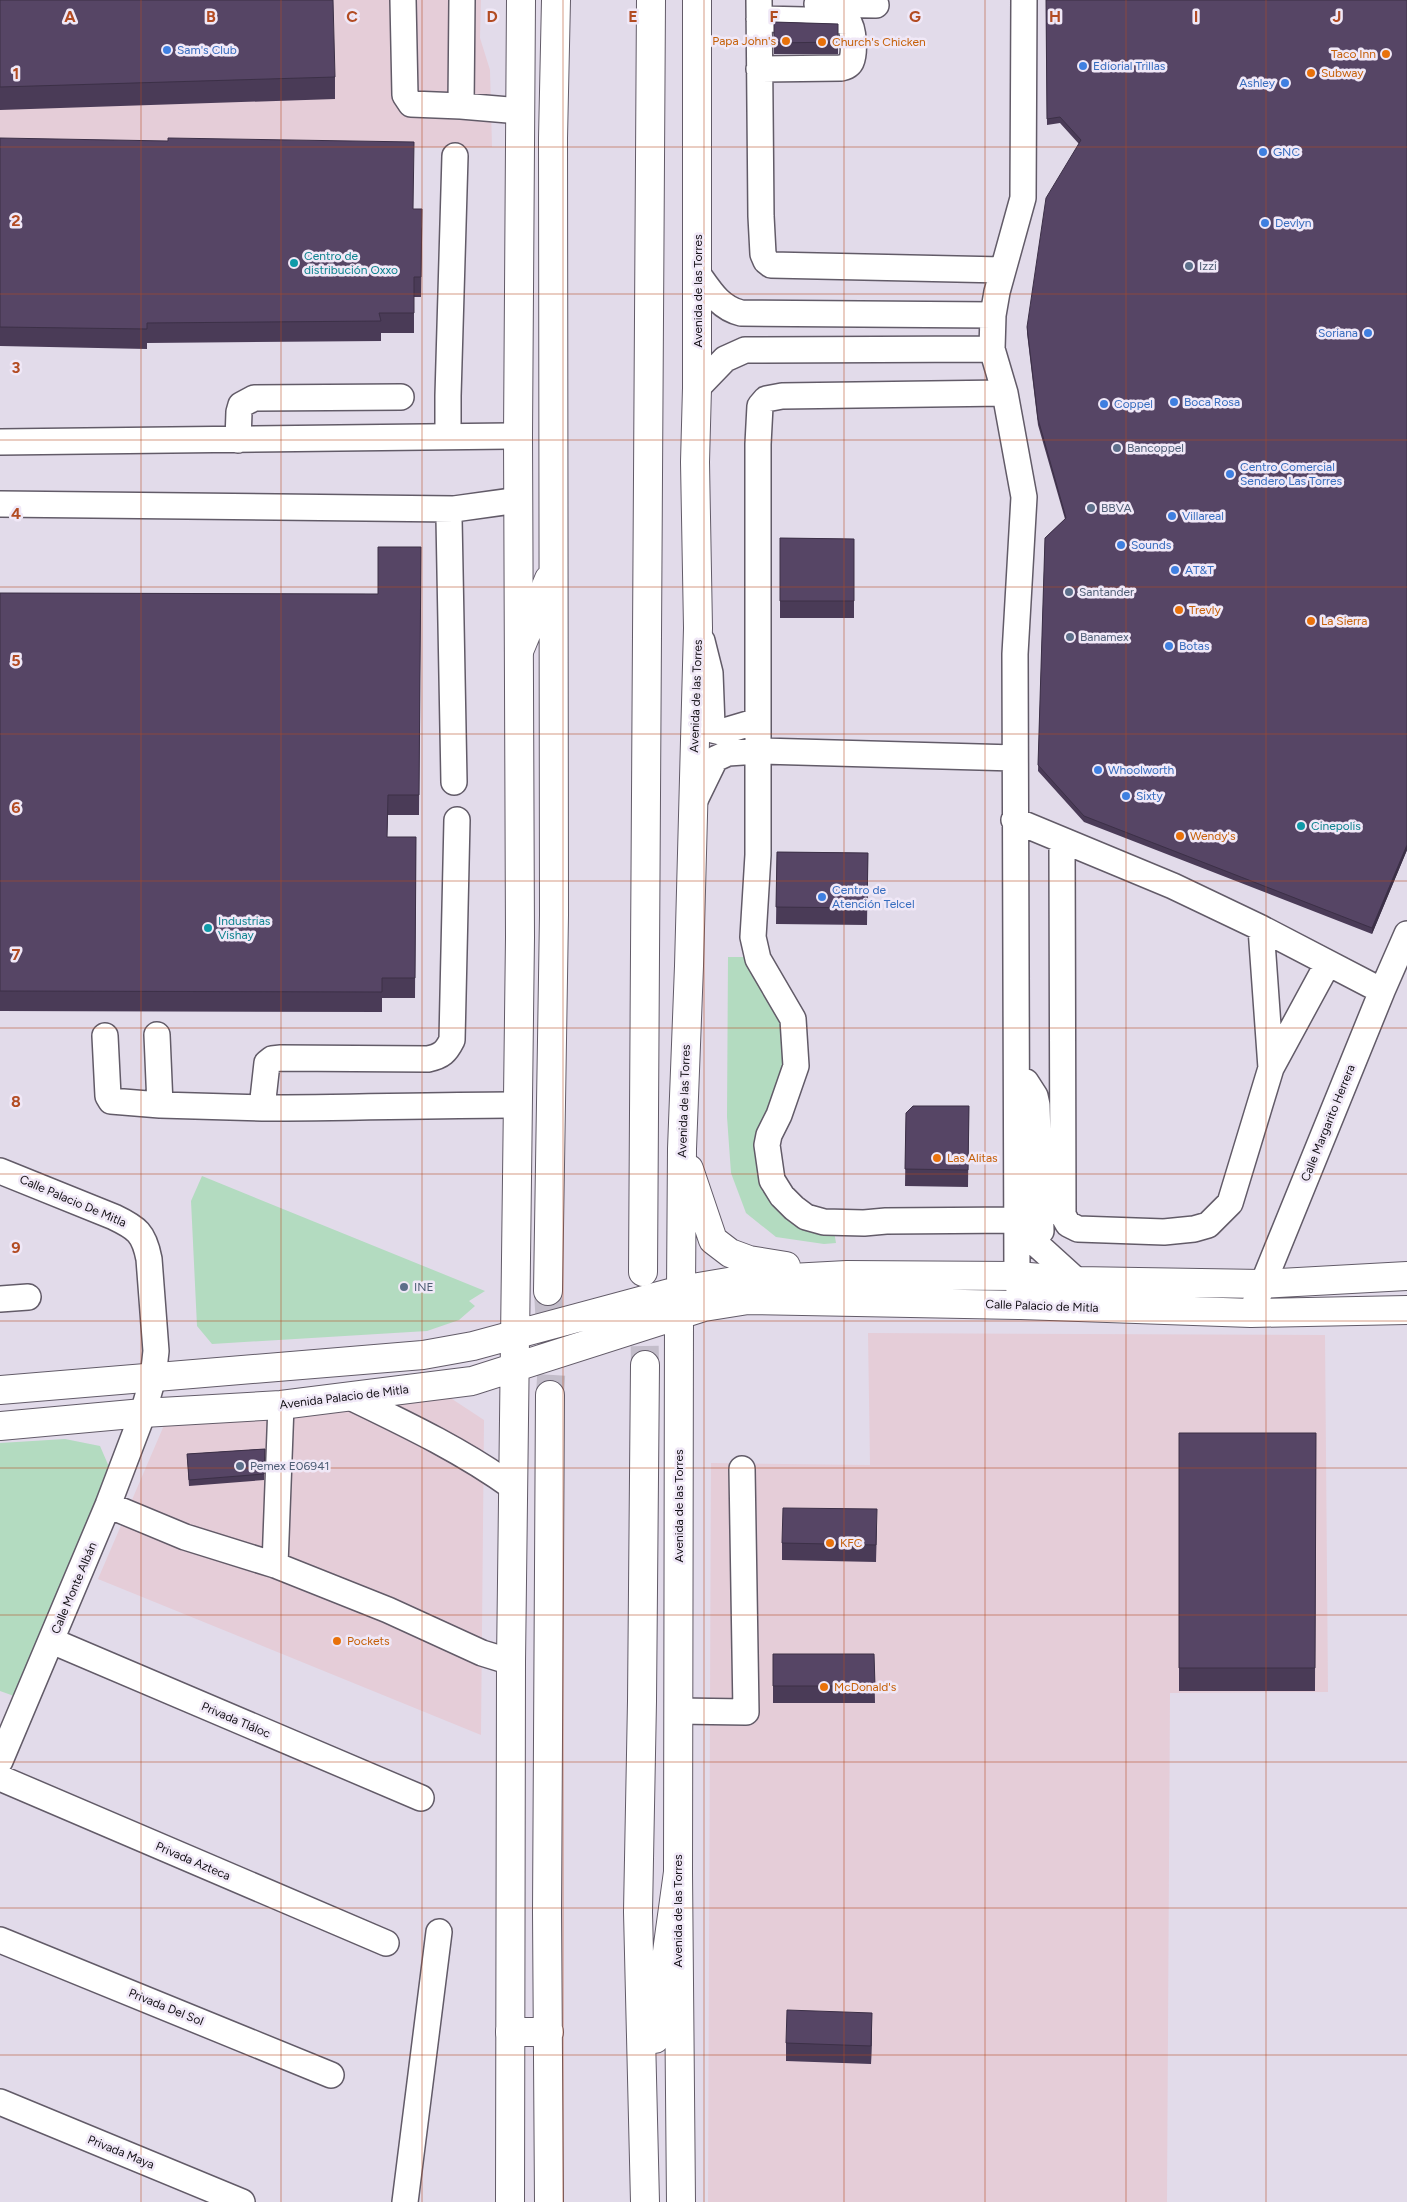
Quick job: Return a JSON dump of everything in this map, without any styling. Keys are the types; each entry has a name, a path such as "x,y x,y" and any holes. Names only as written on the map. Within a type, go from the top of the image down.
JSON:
{"main road":[{"path":"510,2202 511,1662 520,937 518,436 521,0"},
{"path":"539,0 540,34 553,138"},
{"path":"548,1291 554,915 553,138 556,0"},
{"path":"643,1272 651,0"},
{"path":"650,106 664,0"},
{"name":"Avenida de las Torres","path":"681,2202 678,1872 680,1303 682,1149 698,628 695,462 698,274 697,0"},
{"path":"519,651 553,568"},
{"path":"682,1149 713,1240 730,1253 749,1260 847,1275"},
{"path":"0,1390 423,1355 474,1346 514,1334 680,1303 734,1281 847,1275 1017,1276 1077,1281 1262,1284 1407,1276"},
{"name":"Calle Palacio de Mitla","path":"680,1303 704,1307 748,1300 1021,1305 1251,1313 1407,1310"},
{"name":"Avenida Palacio de Mitla","path":"0,1426 143,1413 281,1405 472,1381 515,1368 680,1303"},
{"path":"645,1365 638,1912 645,2202"},
{"path":"549,2202 547,1912 550,1395"},
{"path":"644,2114 678,1872"},
{"path":"510,2032 549,2032"}],"street":[{"path":"403,0 405,95 407,101 411,104 520,111"},
{"path":"461,106 462,0"},
{"path":"1024,0 1022,198 993,315 992,349 1005,393 1024,497 1015,654 1014,820 1022,1073 1031,1237 1042,1251 1077,1281"},
{"path":"759,7 876,4"},
{"path":"759,7 762,254 771,265 1003,270"},
{"path":"759,7 848,22 852,26 853,33 852,61 848,66 842,68 759,69"},
{"path":"448,436 455,156"},
{"path":"698,274 717,300 733,311 741,313 993,315"},
{"path":"697,388 725,359 745,350 992,349"},
{"path":"1005,393 782,396 766,399 760,406 758,444 758,855 754,942 758,959 791,1012 796,1030 796,1066 767,1145 770,1170 777,1188 794,1208 806,1217 824,1222 1017,1220"},
{"path":"238,440 238,412 241,405 254,398 401,397"},
{"path":"0,442 518,436"},
{"path":"0,504 454,508 519,500"},
{"path":"454,508 449,518 454,782"},
{"path":"698,628 710,673 713,730 721,732 758,721"},
{"path":"692,805 715,759 728,753 758,752 1015,758"},
{"path":"262,1108 265,1072 268,1063 272,1059 428,1059 440,1056 446,1052 452,1040 457,820"},
{"path":"1014,820 1173,886 1261,928 1382,990"},
{"path":"1062,841 1063,1215 1068,1224 1078,1229 1164,1232 1194,1229 1208,1224 1220,1214 1230,1203 1271,1068 1328,963"},
{"path":"1261,928 1271,1068"},
{"name":"Calle Margarito Herrera","path":"1251,1313 1382,990 1407,934"},
{"path":"158,1035 160,1105"},
{"path":"105,1036 108,1096 111,1101 160,1105 262,1108 517,1104"},
{"path":"1021,1305 1017,1276 1017,1220 1022,1073"},
{"name":"Calle Palacio De Mitla","path":"0,1171 114,1217 140,1233 146,1244 149,1259 156,1351 153,1378 143,1413"},
{"path":"0,1299 28,1297"},
{"path":"350,1397 438,1440 488,1469 514,1488"},
{"path":"275,1565 281,1405"},
{"name":"Calle Monte Albán","path":"0,1761 108,1505 143,1413"},
{"path":"678,1711 746,1712 742,1469"},
{"path":"108,1505 185,1537 275,1565 388,1610 482,1653 511,1662"},
{"name":"Privada Tláloc","path":"52,1641 421,1798"},
{"name":"Privada Azteca","path":"0,1778 386,1943"},
{"path":"404,2202 439,1932"},
{"name":"Privada Del Sol","path":"0,1940 331,2075"},
{"name":"Privada Maya","path":"0,2102 242,2202"}],"shaded area":[{"path":"0,0 481,0 480,38 490,70 492,147 0,148"},
{"path":"868,1333 1325,1335 1328,1692 1170,1693 1167,2202 708,2202 711,1463 870,1465"},
{"path":"449,1397 484,1420 481,1735 98,1579 165,1423"}],"green space":[{"path":"728,957 748,957 781,1007 792,1053 782,1080 765,1115 758,1147 764,1180 833,1225 836,1243 824,1244 776,1237 746,1213 731,1173 727,1117"},
{"path":"202,1176 485,1291 469,1301 475,1306 459,1320 427,1331 212,1344 197,1326 191,1201"},
{"path":"65,1439 100,1446 113,1476 14,1696 0,1691 0,1443"}],"building":[{"name":"Sam's Club","path":"0,0 333,0 335,77 0,87"},
{"name":"Centro Comercial Sendero Las Torres","path":"1046,0 1407,0 1407,845 1372,928 1084,816 1038,765 1045,538 1066,518 1038,419 1027,327 1046,198 1081,140 1060,117 1047,119"},
{"path":"774,22 838,24 838,42 774,43"},
{"path":"0,138 168,141 168,138 414,142 413,209 422,209 421,277 414,277 414,313 379,313 381,321 147,323 147,329 0,327"},
{"path":"780,538 854,539 854,601 780,601"},
{"path":"378,547 421,547 419,795 388,795 387,837 416,837 415,978 382,978 382,992 0,991 0,593 378,594"},
{"name":"Centro de Atención Telcel","path":"777,852 868,853 867,908 776,907"},
{"name":"Las Alitas","path":"913,1106 969,1106 968,1170 905,1169 906,1113"},
{"path":"1179,1433 1316,1433 1315,1668 1179,1668"},
{"path":"265,1449 264,1474 189,1480 187,1454"},
{"path":"783,1508 877,1509 876,1545 782,1543"},
{"path":"773,1654 874,1654 875,1686 773,1686"},
{"path":"787,2010 872,2013 871,2046 786,2043"}],"tunnel":[{"path":"548,1291 552,1361 550,1395"},
{"path":"644,1304 645,1365"}],"place":[{"name":"Papa John's","path":"786,41"},
{"name":"Church's Chicken","path":"822,42"},
{"name":"Sam's Club","path":"167,50"},
{"name":"Taco Inn","path":"1386,54"},
{"name":"Ediorial Trillas","path":"1083,66"},
{"name":"Subway","path":"1311,73"},
{"name":"Ashley","path":"1285,83"},
{"name":"GNC","path":"1263,152"},
{"name":"Devlyn","path":"1265,223"},
{"name":"Centro de distribución Oxxo","path":"294,263"},
{"name":"Izzi","path":"1189,266"},
{"name":"Soriana","path":"1368,333"},
{"name":"Boca Rosa","path":"1174,402"},
{"name":"Coppel","path":"1104,404"},
{"name":"Bancoppel","path":"1117,448"},
{"name":"Centro Comercial Sendero Las Torres","path":"1230,474"},
{"name":"BBVA","path":"1091,508"},
{"name":"Villareal","path":"1172,516"},
{"name":"Sounds","path":"1121,545"},
{"name":"AT&T","path":"1175,570"},
{"name":"Santander","path":"1069,592"},
{"name":"Trevly","path":"1179,610"},
{"name":"La Sierra","path":"1311,621"},
{"name":"Banamex","path":"1070,637"},
{"name":"Botas","path":"1169,646"},
{"name":"Whoolworth","path":"1098,770"},
{"name":"Sixty","path":"1126,796"},
{"name":"Cinepolis","path":"1301,826"},
{"name":"Wendy's","path":"1180,836"},
{"name":"Centro de Atención Telcel","path":"822,897"},
{"name":"Industrias Vishay","path":"208,928"},
{"name":"Las Alitas","path":"937,1158"},
{"name":"INE","path":"404,1287"},
{"name":"Pemex E06941","path":"240,1466"},
{"name":"KFC","path":"830,1543"},
{"name":"Pockets","path":"337,1641"},
{"name":"McDonald's","path":"824,1687"}]}
